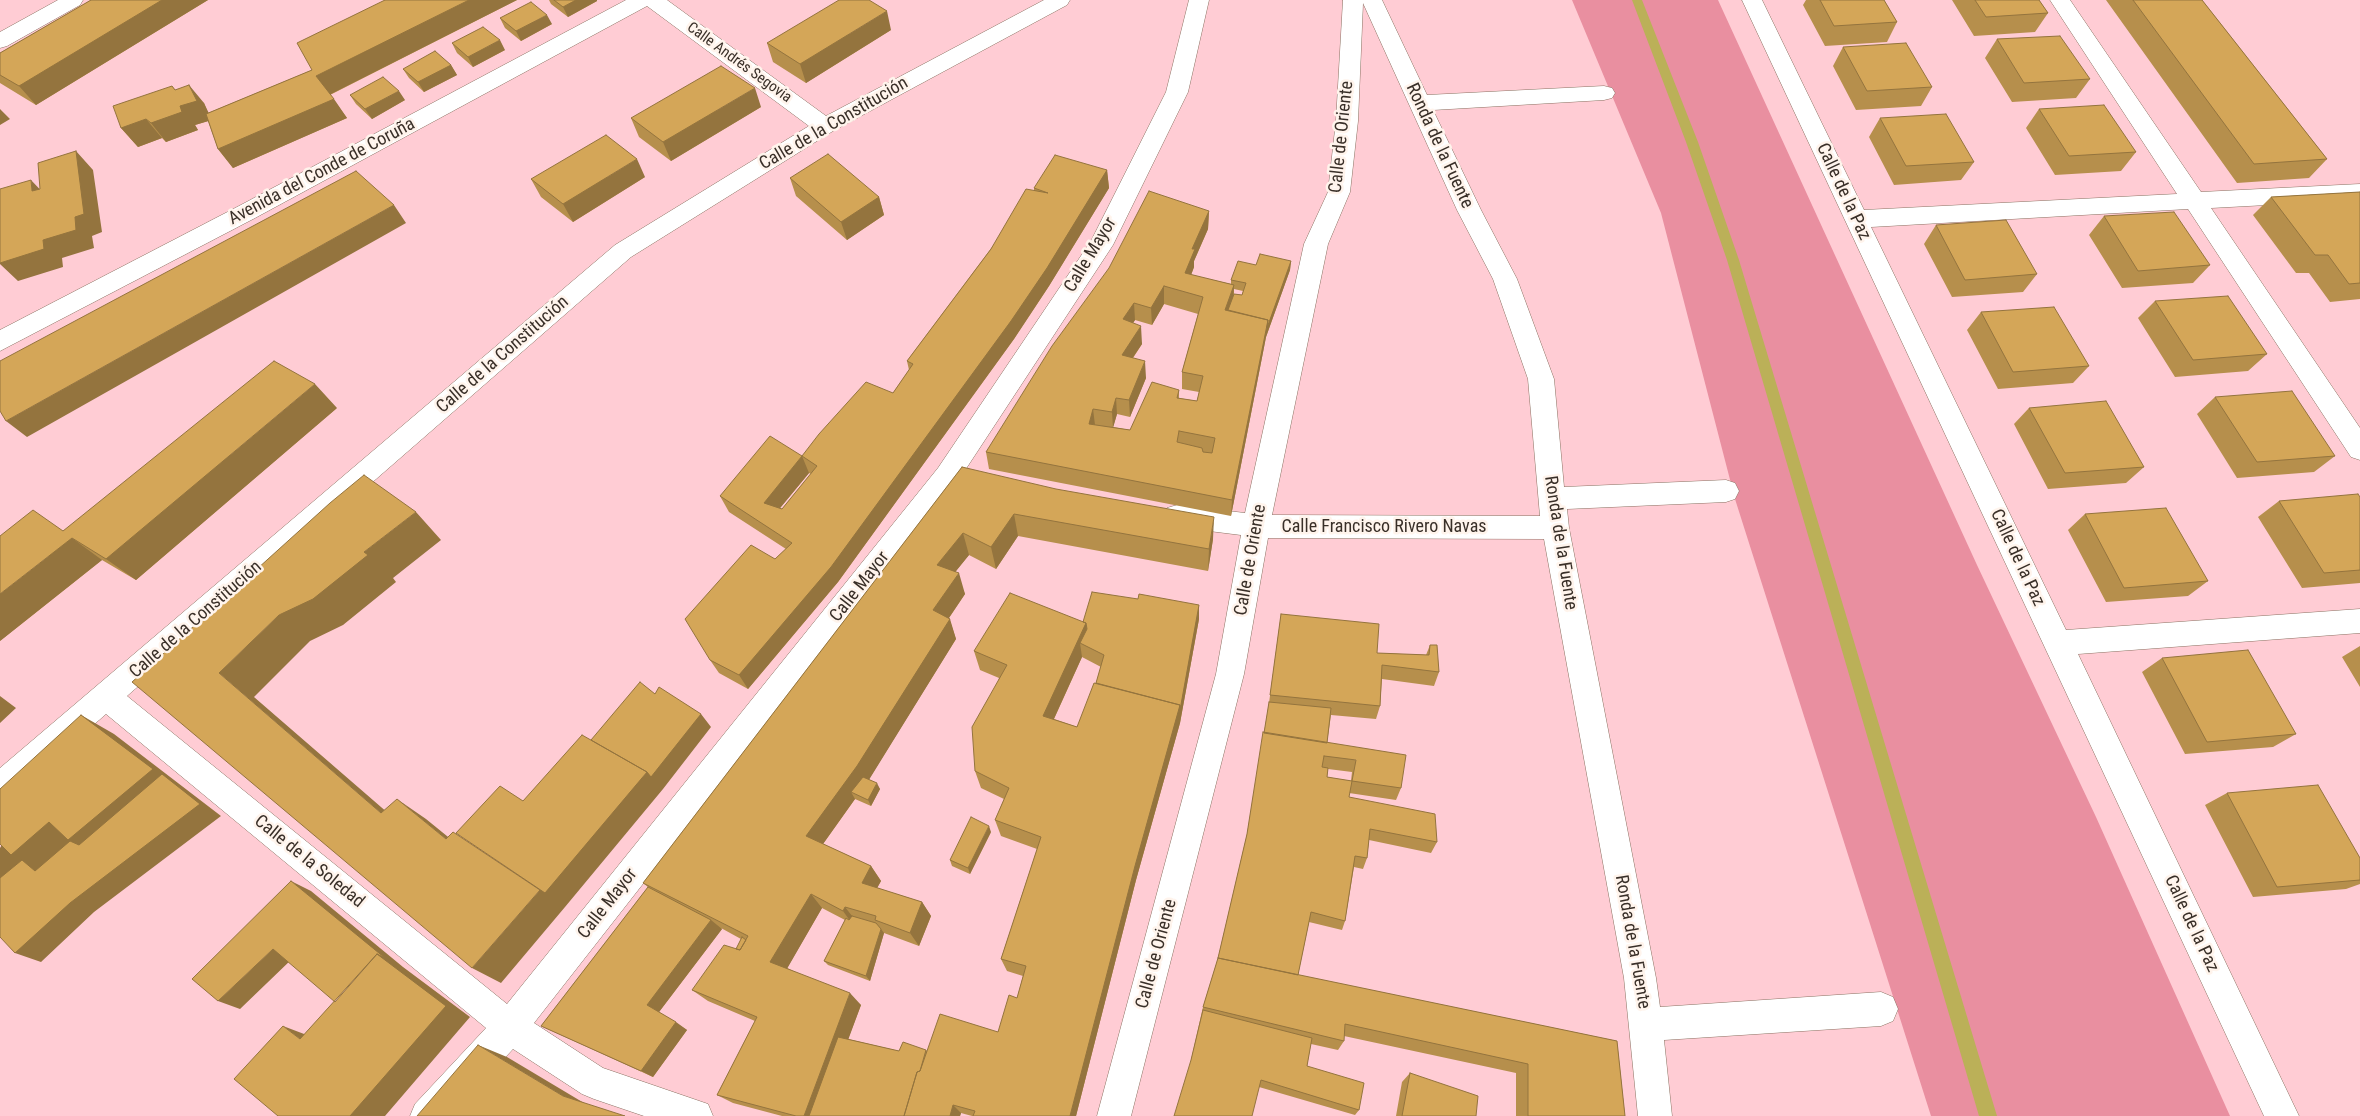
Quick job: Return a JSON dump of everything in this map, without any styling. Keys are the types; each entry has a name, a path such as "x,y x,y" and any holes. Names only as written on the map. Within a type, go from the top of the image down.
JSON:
{"street":[{"path":"0,41 73,0"},
{"name":"Avenida del Conde de Coruña","path":"0,341 256,207 642,0"},
{"name":"Calle Andrés Segovia","path":"653,0 825,126"},
{"name":"Calle de la Constitución","path":"0,787 107,697 623,251 825,126 1060,0"},
{"name":"Calle Mayor","path":"427,1116 510,1027 947,476 1101,245 1177,92 1199,0"},
{"name":"Calle de Oriente","path":"1114,1116 1230,674 1256,526 1316,244 1338,192 1347,121 1353,0"},
{"name":"Ronda de la Fuente","path":"1372,0 1469,210 1504,279 1541,379 1555,528 1638,968 1654,1116"},
{"name":"Calle de la Paz","path":"1752,0 2282,1116"},
{"path":"2060,0 2360,449"},
{"path":"1350,36 1388,35"},
{"path":"1419,103 1604,93"},
{"path":"1856,219 2360,192"},
{"path":"947,476 976,482"},
{"path":"1552,499 1726,491"},
{"name":"Calle Francisco Rivero Navas","path":"1148,513 1256,526 1555,528"},
{"path":"2058,643 2360,621"},
{"name":"Calle de la Soledad","path":"107,697 510,1027 594,1082 696,1116"},
{"path":"1645,1025 1881,1009"}],"shaded area":[{"path":"0,0 2360,0 2360,1116 0,1116"},
{"path":"1572,0 1718,0 1977,565 2096,817 2230,1116 1931,1116 1735,499 1661,213"}],"building":[{"path":"91,0 162,0 19,86 0,75 0,53"},
{"path":"385,0 469,0 316,76 334,99 218,149 206,114 312,70 297,43"},
{"path":"554,0 576,0 563,7"},
{"path":"839,0 869,0 887,11 800,64 767,43"},
{"path":"1820,0 1884,0 1897,22 1834,26"},
{"path":"1975,0 2039,0 2048,13 1986,17"},
{"path":"2133,0 2202,0 2327,159 2254,164"},
{"path":"531,2 547,15 516,31 500,18"},
{"path":"483,27 500,40 468,57 452,43"},
{"path":"2060,36 2090,79 2024,83 1997,39"},
{"path":"1906,43 1932,87 1867,91 1843,47"},
{"path":"435,51 451,65 418,82 403,69"},
{"path":"721,66 755,88 663,142 631,118"},
{"path":"383,77 399,91 365,109 350,95"},
{"path":"189,85 197,101 180,106 182,112 151,123 146,119 121,128 113,106 172,86 175,90"},
{"path":"2104,105 2136,152 2069,156 2039,109"},
{"path":"1946,114 1974,162 1906,166 1880,118"},
{"path":"606,135 637,159 563,204 531,179"},
{"path":"76,151 84,214 75,217 76,230 43,240 44,249 0,263 0,189 31,180 32,191 40,189 38,163"},
{"path":"828,154 879,197 841,222 790,178"},
{"path":"1055,155 1107,170 1047,268 1011,321 831,567 739,675 710,660 685,619 751,545 775,559 792,543 720,496 770,436 802,456 819,434 866,382 893,393 913,364 907,361 991,249 1026,189 1048,193 1034,188","holes":["802,456 817,466 782,509 764,503"]},
{"path":"356,171 394,205 6,421 0,411 0,361"},
{"path":"1149,191 1209,211 1192,249 1195,249 1185,273 1234,285 1225,310 1268,320 1232,500 986,452 1052,346 1109,268","holes":["1164,286 1203,297 1182,372 1203,376 1197,401 1177,398 1179,390 1152,382 1130,430 1089,424 1093,409 1112,412 1116,398 1129,400 1145,361 1122,355 1141,326 1123,319 1134,303 1151,308","1179,431 1215,438 1212,453 1203,452 1202,448 1177,442"]},
{"path":"2360,192 2360,283 2349,284 2328,255 2315,255 2271,197"},
{"path":"2174,212 2210,265 2138,271 2104,216"},
{"path":"2006,220 2037,274 1965,280 1936,225"},
{"path":"1260,254 1291,261 1267,328 1268,320 1228,310 1234,294 1242,295 1246,283 1231,280 1238,261 1256,265"},
{"path":"2228,296 2267,354 2193,360 2155,301"},
{"path":"2054,307 2089,366 2013,372 1981,312"},
{"path":"274,361 315,384 106,559 72,538 0,594 0,536 33,510 63,531"},
{"path":"2292,391 2335,456 2257,462 2215,397"},
{"path":"2106,401 2144,467 2065,473 2029,408"},
{"path":"962,467 1056,489 1214,517 1209,549 1014,514 991,547 963,533 937,565 959,573 933,610 950,619 857,766 806,836 871,866 862,883 922,902 910,933 875,920 876,916 845,907 843,911 811,894 770,962 850,993 804,1116 796,1116 717,1095 757,1017 692,990 724,945 740,950 748,936 643,883"},
{"path":"364,475 416,512 364,552 368,555 313,599 279,615 219,673 381,813 397,799 446,839 453,832 540,890 472,968 132,682 330,503"},
{"path":"2358,494 2360,497 2360,570 2324,573 2279,501"},
{"path":"2166,508 2208,581 2124,588 2085,514"},
{"path":"1092,592 1138,599 1139,594 1199,605 1180,710 1180,705 1096,683 1104,655 1080,643 1087,629 1086,623 1083,622"},
{"path":"1010,593 1086,623 1043,716 1077,727 1094,683 1180,705 1135,866 1070,1116 973,1116 975,1111 953,1105 950,1116 904,1116 917,1072 920,1071 940,1014 998,1032 1009,995 1017,998 1026,966 1001,959 1041,837 995,820 1009,788 975,771 972,727 1007,665 974,651"},
{"path":"1281,614 1379,624 1377,653 1429,655 1430,645 1437,645 1439,672 1382,665 1380,706 1270,695"},
{"path":"2248,650 2296,734 2207,742 2162,658"},
{"path":"640,682 655,694 659,687 701,714 651,777 647,772 591,740"},
{"path":"1269,702 1331,708 1327,743 1264,733"},
{"path":"81,715 153,769 68,840 49,822 11,855 0,844 0,789"},
{"path":"1263,732 1406,755 1401,788 1352,781 1349,797 1435,814 1437,842 1370,829 1367,858 1355,856 1345,921 1311,912 1298,975 1218,958 1247,834","holes":["1324,756 1356,760 1352,781 1327,777 1328,768 1322,767"]},
{"path":"582,735 647,772 545,893 456,833 500,786 523,801"},
{"path":"162,774 200,804 70,903 15,953 0,937 0,878 22,860 35,871 70,841 79,845"},
{"path":"863,777 877,783 868,800 851,792"},
{"path":"2318,785 2360,858 2360,880 2277,887 2227,793"},
{"path":"971,817 989,826 968,868 950,860"},
{"path":"291,881 385,958 377,954 335,1002 273,949 218,1001 192,979"},
{"path":"648,887 711,920 647,1005 676,1022 641,1071 541,1026"},
{"path":"852,916 876,923 881,929 866,976 824,961 846,918 849,920"},
{"path":"742,937 746,940 740,950 736,949"},
{"path":"377,954 446,1006 350,1116 278,1116 234,1079 283,1026 300,1039"},
{"path":"1218,958 1617,1041 1625,1116 1528,1116 1528,1064 1345,1024 1344,1041 1203,1007"},
{"path":"1203,1010 1312,1038 1307,1066 1364,1083 1359,1110 1261,1080 1252,1116 1174,1116 1191,1060"},
{"path":"838,1037 899,1051 903,1042 926,1050 920,1071 917,1072 904,1116 809,1116"},
{"path":"478,1045 563,1096 625,1116 417,1116"},
{"path":"1410,1073 1478,1096 1476,1116 1402,1116"}],"waterway":[{"path":"1637,0 1692,142 1733,260 1988,1116"}]}
